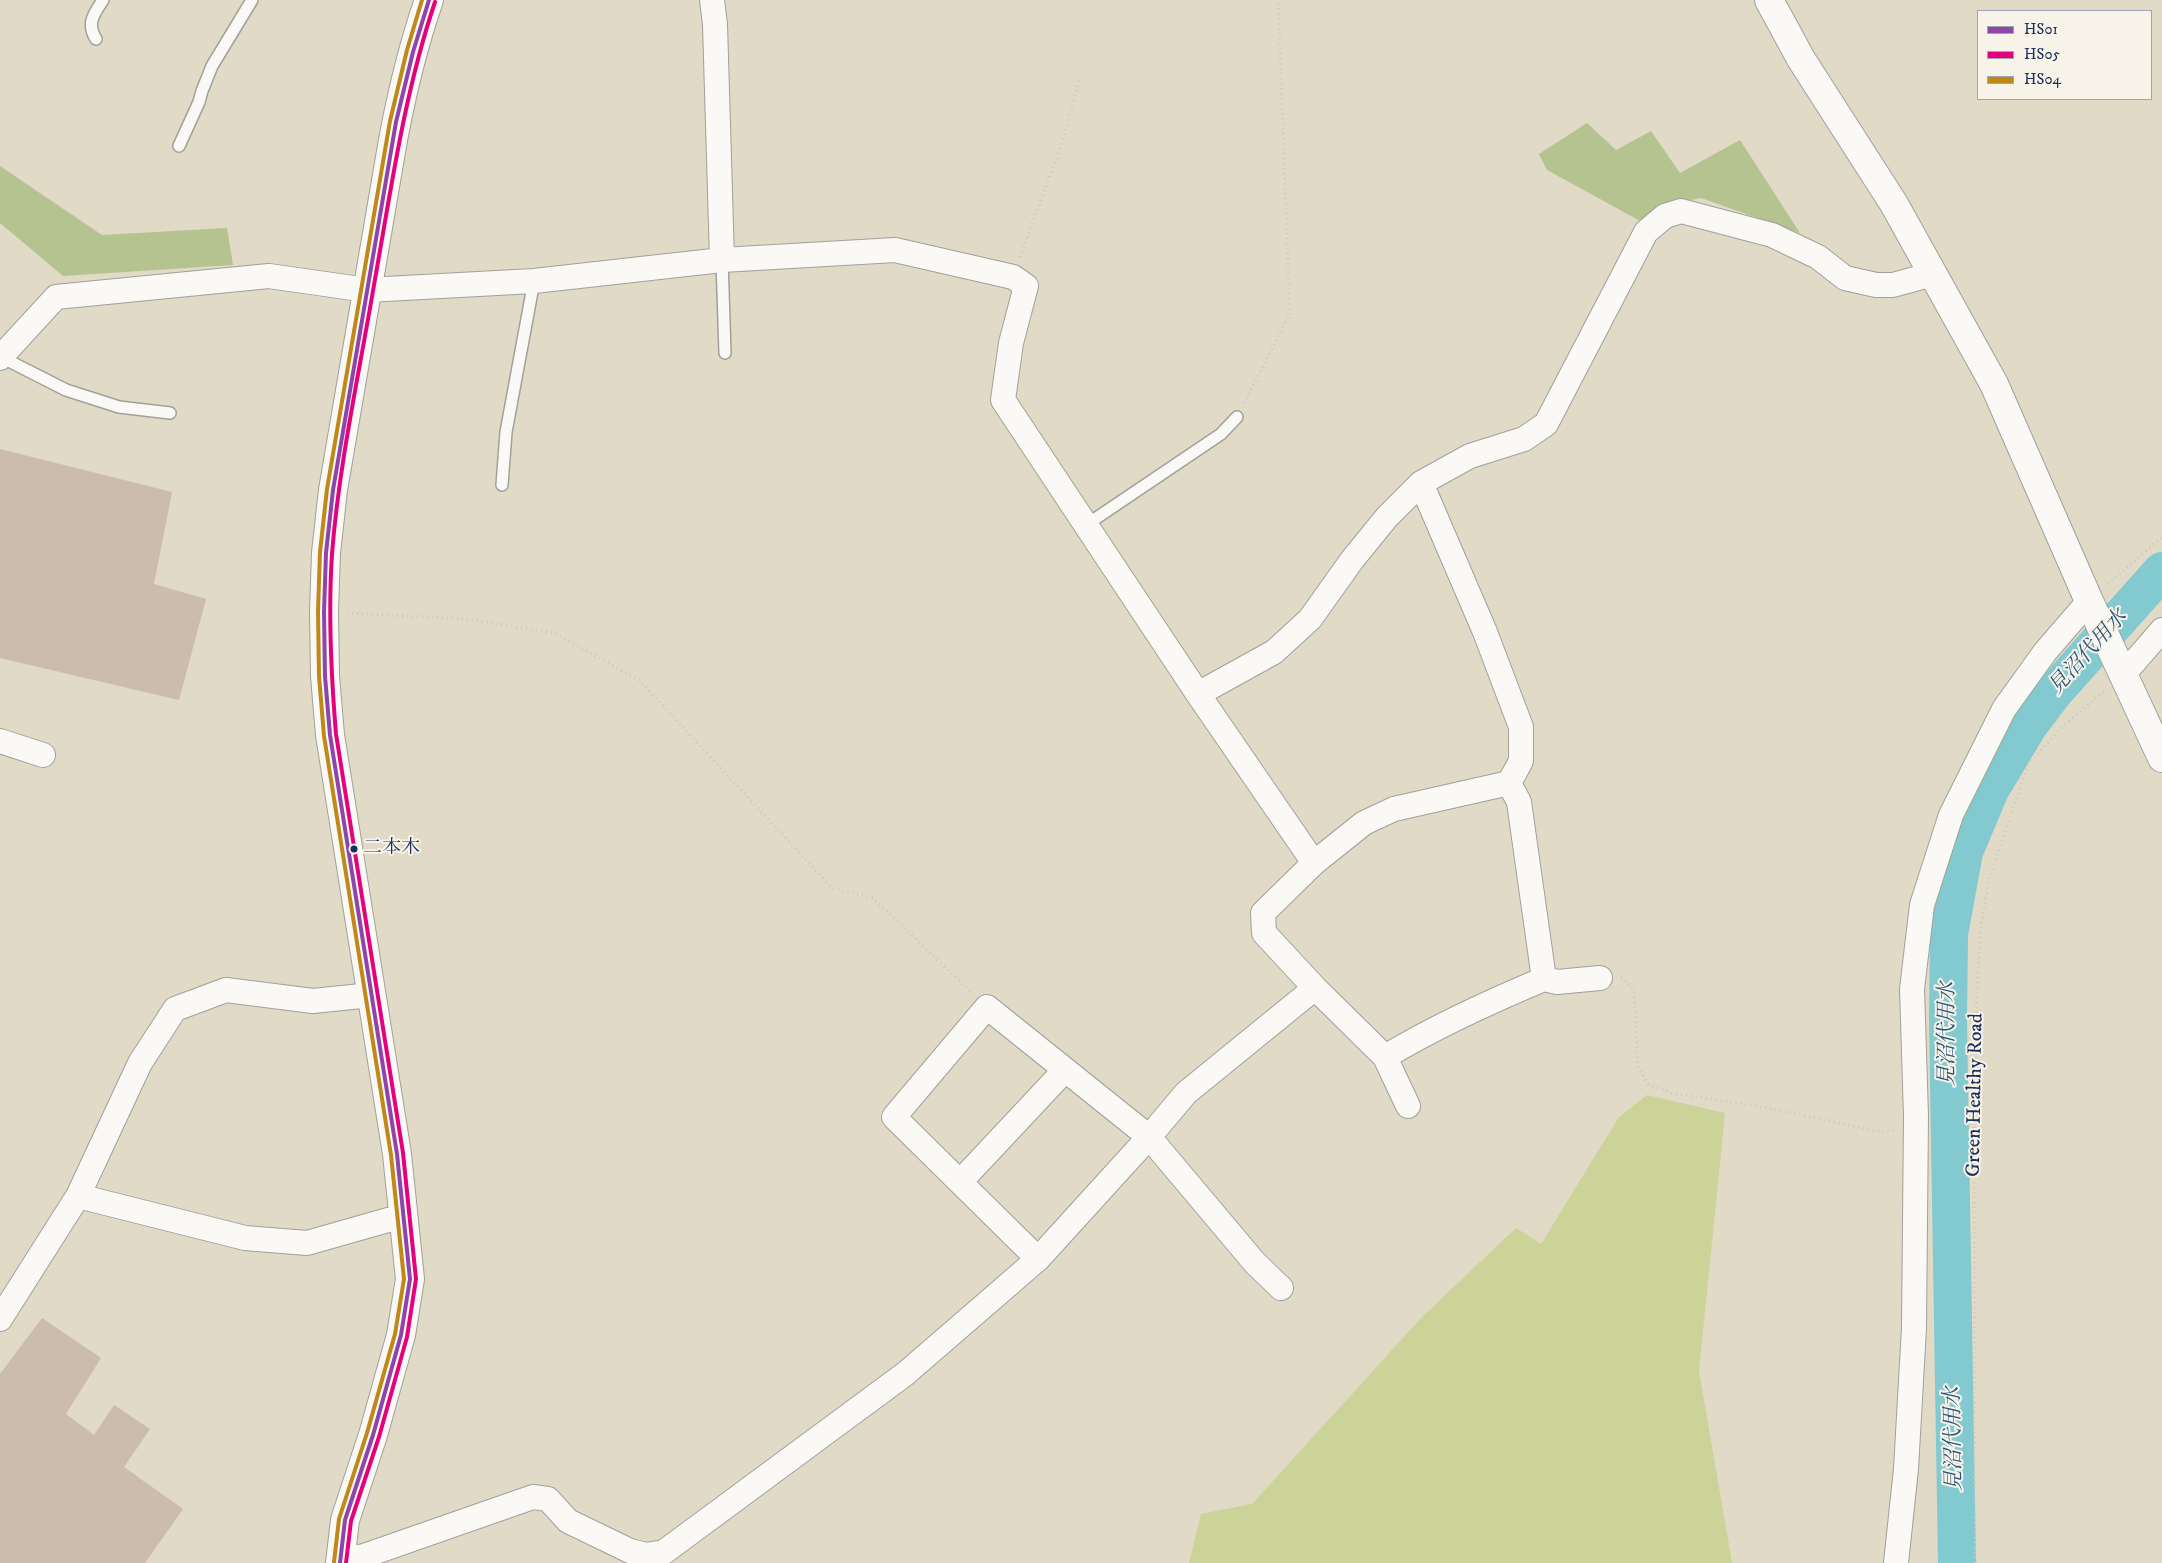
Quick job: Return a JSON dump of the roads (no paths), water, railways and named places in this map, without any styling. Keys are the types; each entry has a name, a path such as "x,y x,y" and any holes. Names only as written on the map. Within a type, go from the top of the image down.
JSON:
{"main road":[{"path":"340,1560 345,1520 373,1435 400,1335 410,1279 397,1154 330,735 325,676 324,612 326,554 334,490 403,85 413,46 429,0"},
{"path":"1768,0 1801,59 1894,204 1994,384 2091,605 2162,758"}],"street":[{"path":"712,0 715,24 722,260"},
{"path":"1198,694 1274,652 1310,619 1387,517 1421,483 1470,456 1524,439 1546,424 1646,232 1665,216 1681,211 1772,234 1818,257 1845,278 1876,285 1892,285 1933,274"},
{"path":"0,357 56,297 269,276 367,290 534,281 722,260 895,250 1013,277 1026,286 1011,343 1003,400 1198,694 1314,863"},
{"path":"1408,1106 1386,1057 1314,988 1264,933 1263,913 1314,863 1364,823 1394,809 1509,783 1521,761 1521,727 1485,632 1421,483"},
{"path":"1896,1563 1906,1469 1914,1328 1916,1128 1912,989 1922,905 1948,824 2004,709 2045,652 2091,605"},
{"path":"2120,669 2162,630"},
{"path":"0,742 43,755"},
{"path":"1509,783 1519,802 1544,979"},
{"path":"1386,1057 1421,1035 1472,1010 1544,979 1557,982 1600,978"},
{"path":"340,1560 361,1557 534,1497 548,1499 568,1520 647,1559 664,1552 906,1374 1038,1259 1149,1137 1186,1093 1314,988"},
{"path":"0,1319 78,1196 140,1063 175,1008 226,990 313,1001 371,995"},
{"path":"1038,1259 894,1117 987,1007 1149,1137 1255,1263 1281,1288"},
{"path":"960,1182 1065,1070"},
{"path":"78,1196 245,1238 307,1243 388,1220 405,1218"}],"lane":[{"path":"96,39 91,31 91,18 103,0"},
{"path":"179,146 199,102 212,66 252,0"},
{"path":"722,260 725,353"},
{"path":"502,485 506,432 534,281"},
{"path":"0,357 66,390 118,407 170,413"},
{"path":"1086,525 1222,434 1237,417"}],"waterway":[{"name":"見沼代用水","path":"1957,1563 1948,1019 1949,934 1964,852 1990,790 2029,725 2054,692 2162,571"}],"place":[{"name":"二本木","path":"354,849"}]}
